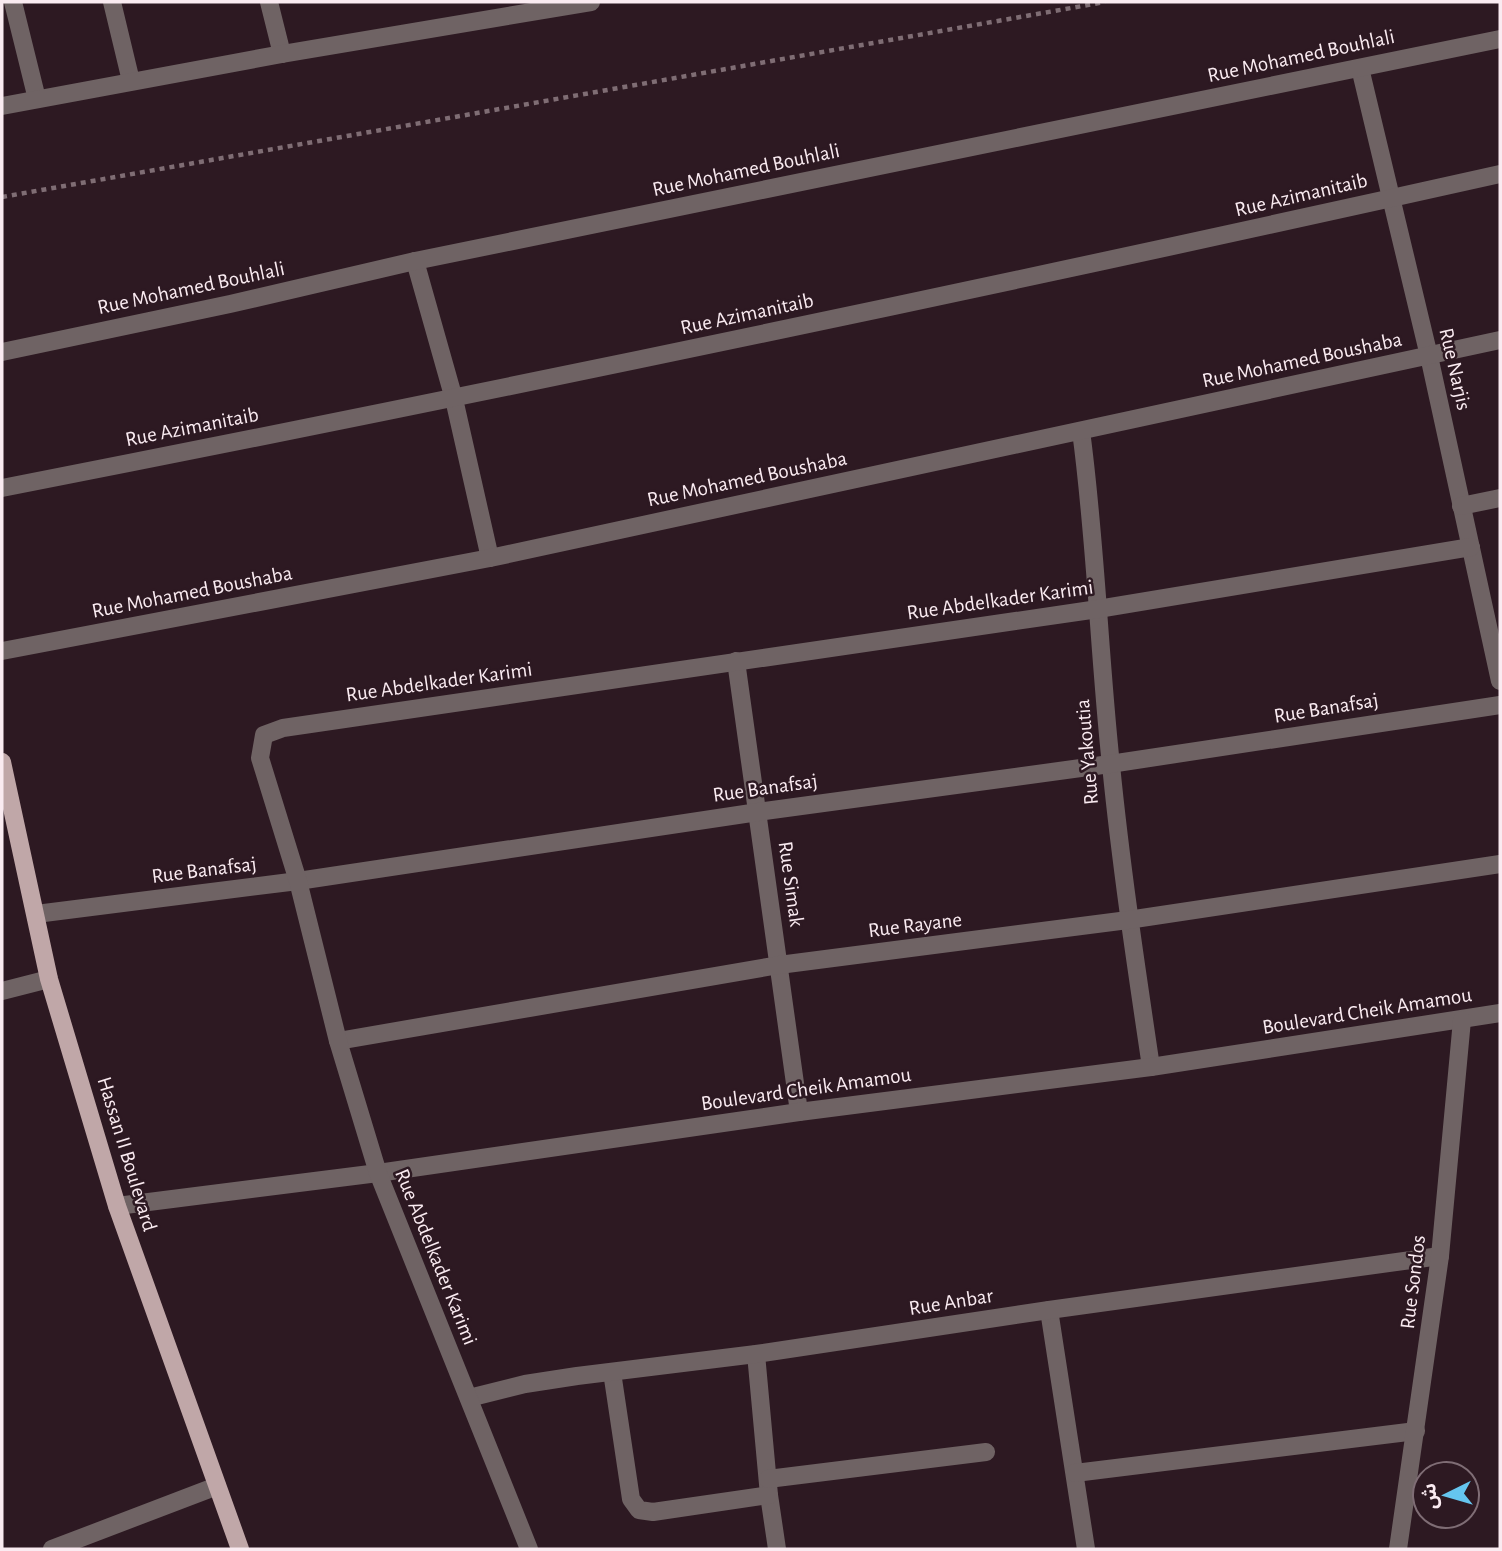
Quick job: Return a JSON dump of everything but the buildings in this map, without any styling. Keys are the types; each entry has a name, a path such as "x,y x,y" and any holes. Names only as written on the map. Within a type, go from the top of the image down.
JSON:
{"main road":[{"name":"Hassan II Boulevard","path":"2,762 49,979 117,1206 240,1549"}],"street":[{"path":"13,2 37,99"},
{"path":"112,2 131,81"},
{"path":"269,2 282,54"},
{"path":"2,106 282,54 591,2"},
{"name":"Rue Mohamed Bouhlali","path":"2,352 230,304 415,261 1500,39"},
{"name":"Rue Narjis","path":"1360,68 1429,356 1461,506 1497,648 1500,681"},
{"name":"Rue Azimanitaib","path":"2,488 454,399 1185,244 1500,174"},
{"path":"415,261 454,399 490,558"},
{"name":"Rue Mohamed Boushaba","path":"2,651 490,558 1500,340"},
{"name":"Rue Yakoutia","path":"1081,431 1090,501 1110,764 1128,920 1151,1067"},
{"path":"1461,506 1500,498"},
{"name":"Rue Abdelkader Karimi","path":"529,1549 378,1173 338,1041 298,881 260,758 264,735 283,728 1098,609 1471,547"},
{"name":"Rue Simak","path":"736,661 799,1112"},
{"name":"Rue Banafsaj","path":"36,914 298,881 1500,705"},
{"name":"Rue Rayane","path":"338,1041 779,965 1128,920 1500,864"},
{"path":"2,991 49,979"},
{"name":"Boulevard Cheik Amamou","path":"117,1206 378,1173 799,1112 1151,1067 1500,1013"},
{"name":"Rue Sondos","path":"1398,1549 1440,1256 1462,1020"},
{"name":"Rue Anbar","path":"469,1398 524,1384 756,1354 1440,1256"},
{"path":"1049,1310 1086,1549"},
{"path":"756,1354 768,1487 777,1549"},
{"path":"612,1372 631,1499 639,1510 653,1512 768,1487 986,1452"},
{"path":"1075,1474 1416,1431"},
{"path":"52,1549 217,1486"}],"path":[{"path":"2,197 1105,2"}]}
